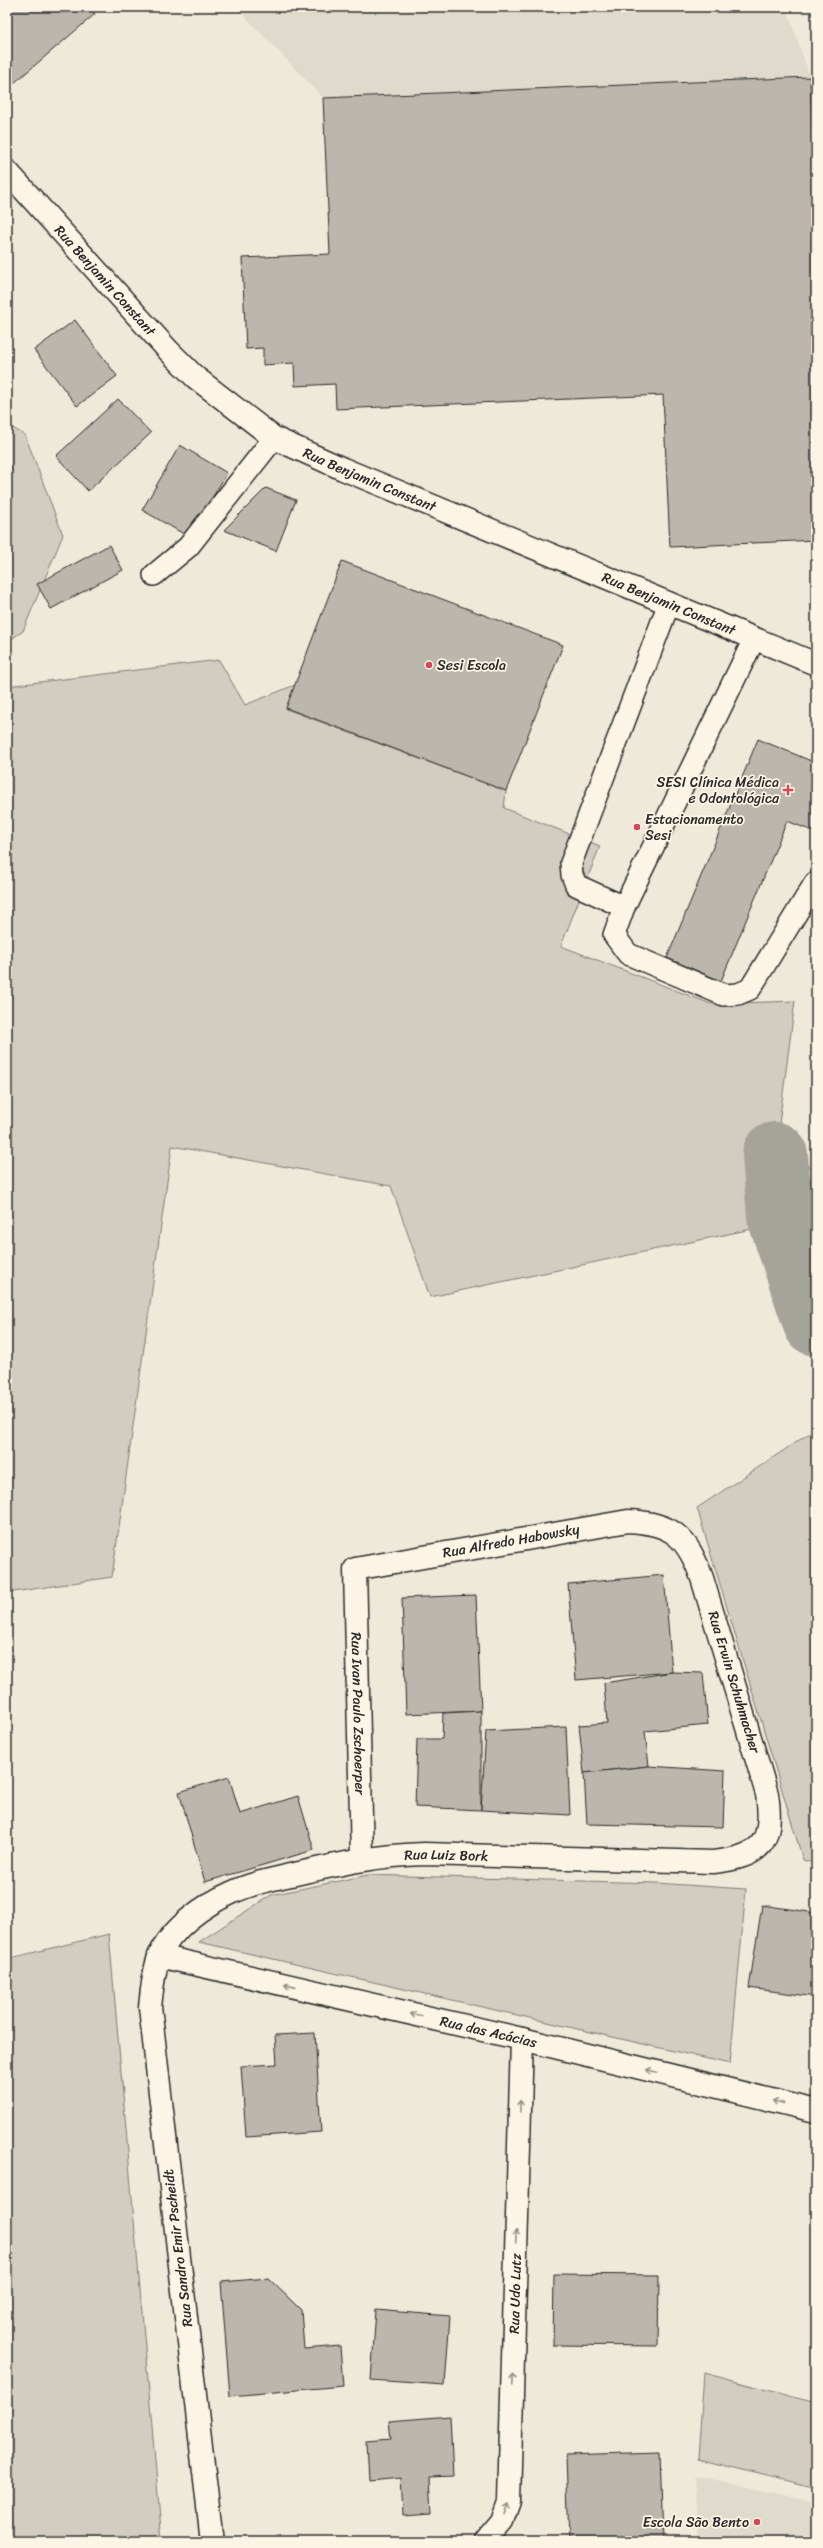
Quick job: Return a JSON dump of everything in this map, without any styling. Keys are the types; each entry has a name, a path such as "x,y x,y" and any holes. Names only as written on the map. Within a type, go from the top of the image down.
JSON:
{"street":[{"name":"Rua Benjamin Constant","path":"7,170 168,350 222,399 274,438 343,469 816,664"},
{"name":"Rua Alfredo Habowsky","path":"355,1569 628,1522 649,1522 667,1528"},
{"name":"Rua Erwin Schuhmacher","path":"667,1528 682,1537 693,1553 702,1578 767,1794 770,1816 768,1836 760,1848"},
{"name":"Rua Ivan Paulo Zschoerper","path":"355,1569 362,1858"},
{"name":"Rua Luiz Bork","path":"159,1956 170,1940 187,1922 208,1906 232,1892 260,1882 362,1858 393,1854 424,1854 713,1862 748,1856 760,1848"},
{"name":"Rua das Acácias","path":"159,1956 522,2039 816,2111"},
{"name":"Rua Sandro Emir Pscheidt","path":"159,1956 152,1982 150,2008 212,2541"},
{"name":"Rua Udo Lutz","path":"485,2541 502,2521 510,2500 522,2039"}],"lane":[{"path":"154,575 188,547 274,438"},
{"path":"624,907 576,885 572,875 571,863 669,603"},
{"path":"754,639 624,907 614,935 628,954 724,995 738,994 750,989 815,883"}],"shaded area":[{"path":"236,7 786,7 810,77 323,98"},
{"path":"7,425 25,435 63,535 23,631 7,642"},
{"path":"219,660 245,705 295,685 286,709 506,791 504,808 600,846 561,946 711,1004 795,1001 775,1155 771,1225 430,1297 391,1186 172,1146 112,1577 7,1593 7,686"},
{"path":"816,1155 816,1183 810,1184"},
{"path":"816,1429 816,1864 803,1860 697,1508"},
{"path":"368,1875 656,1883 746,1889 730,2064 199,1942 271,1895"},
{"path":"109,1934 162,2541 7,2541 7,1959"},
{"path":"704,2373 816,2403 816,2488 698,2459"},
{"name":"Escola São Bento","path":"695,2475 816,2503 816,2541 699,2541"}],"building":[{"path":"7,7 89,7 95,14 7,89"},
{"path":"810,77 816,208 816,540 670,547 663,395 336,409 335,384 295,386 294,363 263,365 263,348 246,349 242,258 330,254 323,98"},
{"path":"75,320 117,376 77,406 34,350"},
{"path":"118,399 151,433 88,491 56,456"},
{"path":"180,445 227,473 189,537 142,510"},
{"path":"266,488 296,500 276,551 224,530"},
{"path":"109,545 123,570 51,609 37,584"},
{"name":"Sesi Escola","path":"342,561 563,645 506,791 286,708"},
{"path":"758,739 816,763 816,829 815,832 787,821 721,981 667,958"},
{"path":"664,1575 672,1672 576,1680 568,1584"},
{"path":"476,1595 481,1711 406,1714 402,1598"},
{"path":"672,1672 703,1673 708,1725 645,1731 649,1766 584,1773 579,1725 607,1723 604,1683"},
{"path":"481,1711 481,1810 415,1807 417,1739 442,1739 443,1713"},
{"path":"566,1727 570,1815 481,1810 486,1731"},
{"path":"649,1766 725,1771 723,1827 587,1824 584,1773"},
{"path":"229,1777 240,1814 298,1796 314,1850 205,1882 179,1792"},
{"path":"762,1905 816,1913 816,1997 749,1988"},
{"path":"315,2033 321,2132 246,2137 241,2066 277,2064 275,2035"},
{"path":"554,2274 659,2275 658,2346 553,2345"},
{"path":"268,2278 301,2310 304,2349 340,2346 343,2386 230,2396 221,2282"},
{"path":"376,2310 450,2316 445,2385 371,2380"},
{"path":"450,2416 453,2476 430,2477 432,2513 403,2515 401,2478 369,2481 367,2441 391,2439 389,2421"},
{"path":"660,2452 663,2541 569,2541 566,2455"}],"waterway":[{"path":"775,1155 780,1216 816,1323"}],"place":[{"name":"Sesi Escola","path":"429,665"},
{"name":"SESI Clínica Médica e Odontológica","path":"788,790"},
{"name":"Estacionamento Sesi","path":"637,827"},
{"name":"Escola São Bento","path":"757,2522"}]}
